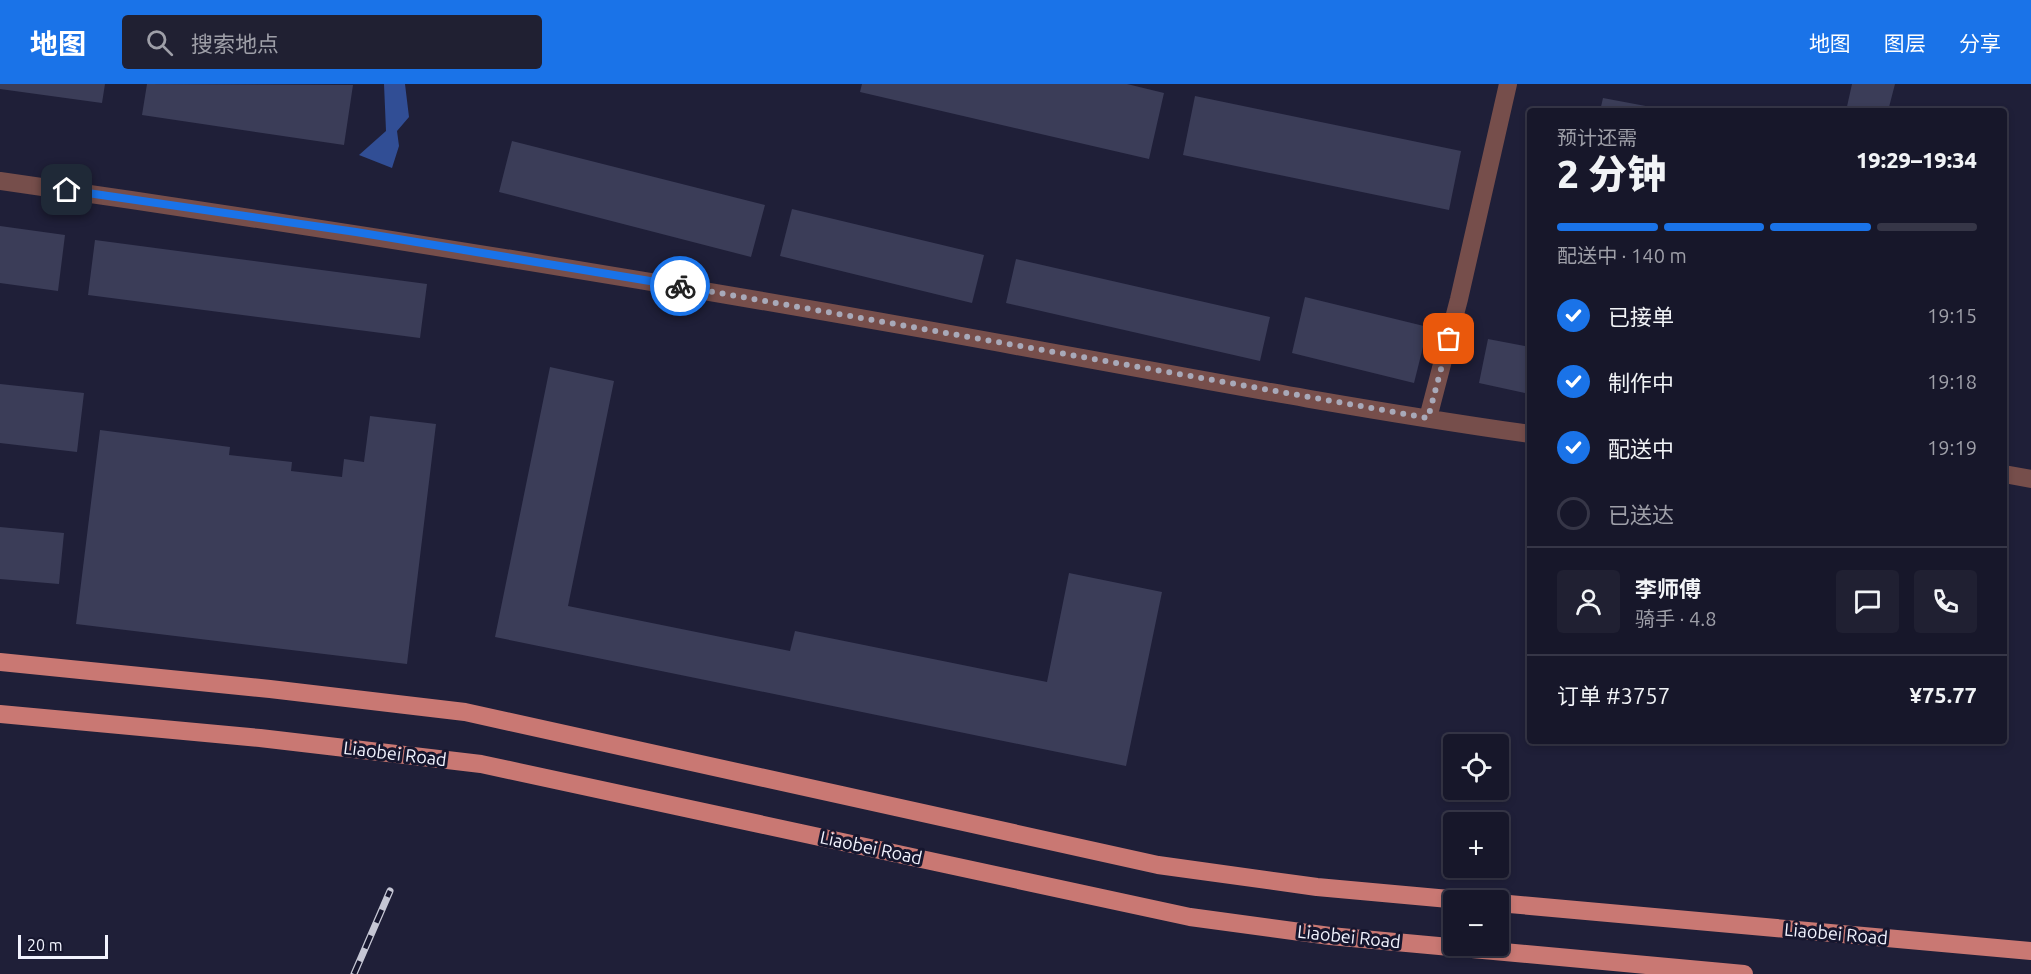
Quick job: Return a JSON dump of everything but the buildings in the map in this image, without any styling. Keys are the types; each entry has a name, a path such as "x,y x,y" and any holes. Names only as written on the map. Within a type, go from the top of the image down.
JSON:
{"main road":[{"path":"0,663 270,689 465,712 1158,865 1317,887 1443,898"},
{"name":"Liaobei Road","path":"0,714 260,738 481,764 1190,917 1330,936 1744,974"},
{"name":"Liaobei Road","path":"1509,904 2031,951"}],"street":[{"path":"1428,418 1459,299 1508,84"},
{"path":"0,181 311,225 513,257 1527,434"},
{"path":"2007,475 2031,479"}],"water":[{"path":"384,84 405,84 409,117 397,131 399,146 392,168 359,155 386,131"}],"railway":[{"path":"354,974 390,891"}],"way so far":[{"path":"680,286 1428,418 1449,339"}],"route":[{"path":"67,190 356,232 680,286"}]}
